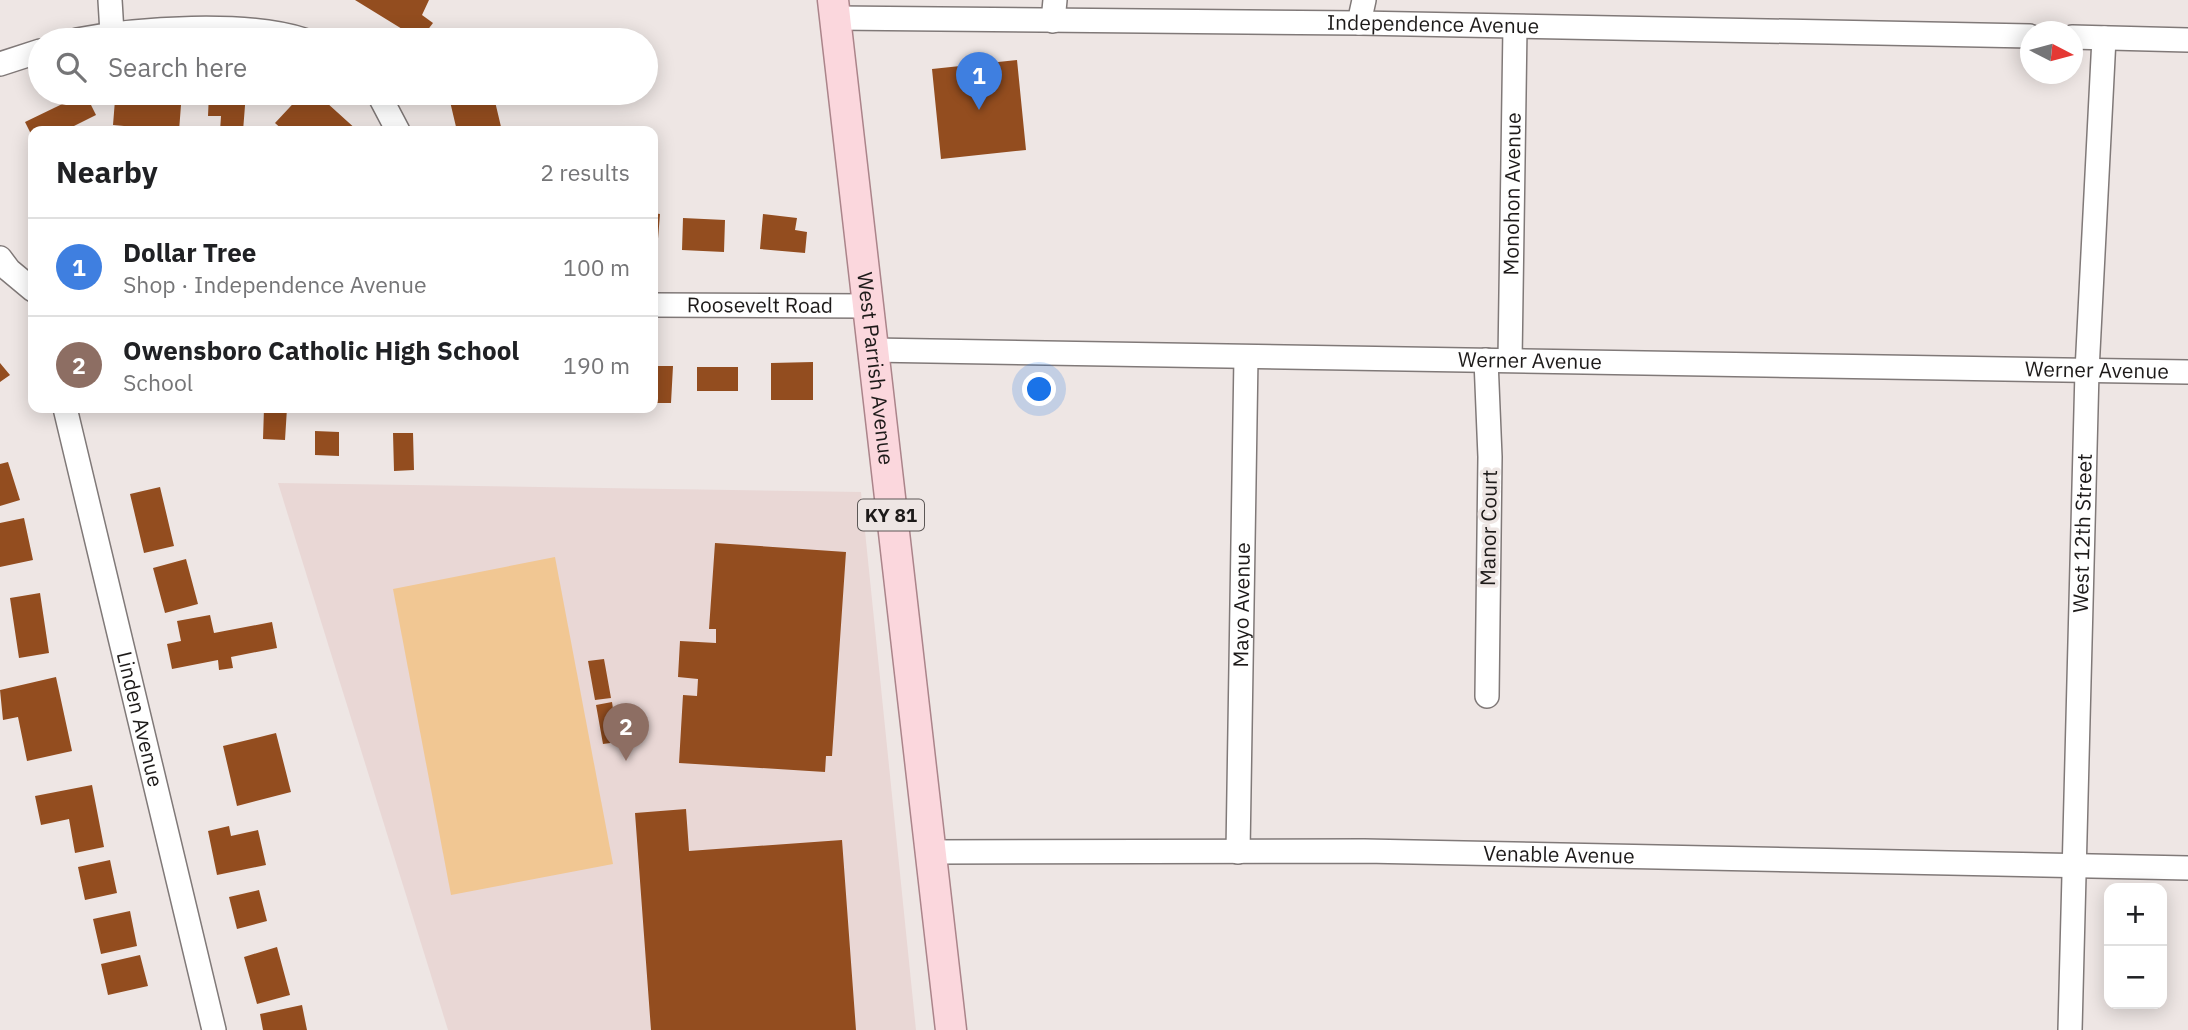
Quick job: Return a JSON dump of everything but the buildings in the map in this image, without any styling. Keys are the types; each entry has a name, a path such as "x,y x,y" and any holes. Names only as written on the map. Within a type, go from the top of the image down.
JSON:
{"main road":[{"name":"West Parrish Avenue","path":"834,9 951,1030"}],"street":[{"path":"110,0 112,28"},
{"path":"1359,23 1364,0"},
{"name":"Independence Avenue","path":"834,9 1054,11 1359,23 2020,36"},
{"name":"Monohon Avenue","path":"1510,360 1515,27"},
{"path":"2083,37 2188,40"},
{"name":"West 12th Street","path":"2070,1030 2087,371 2104,38"},
{"path":"0,64 28,55"},
{"path":"384,105 395,126"},
{"path":"0,258 9,270 28,286"},
{"name":"Roosevelt Road","path":"658,305 867,306"},
{"name":"Werner Avenue","path":"872,350 2188,372"},
{"name":"Mayo Avenue","path":"1238,852 1246,357"},
{"name":"Manor Court","path":"1486,360 1490,457 1487,696"},
{"name":"Linden Avenue","path":"66,413 214,1030"},
{"name":"Venable Avenue","path":"929,852 1364,851 2188,868"}],"shaded area":[{"path":"278,483 861,492 916,1030 448,1030"},
{"path":"555,557 613,864 451,895 393,589"}],"place":[{"name":"Dollar Tree","path":"979,110"},
{"name":"Owensboro Catholic High School","path":"626,761"}]}
